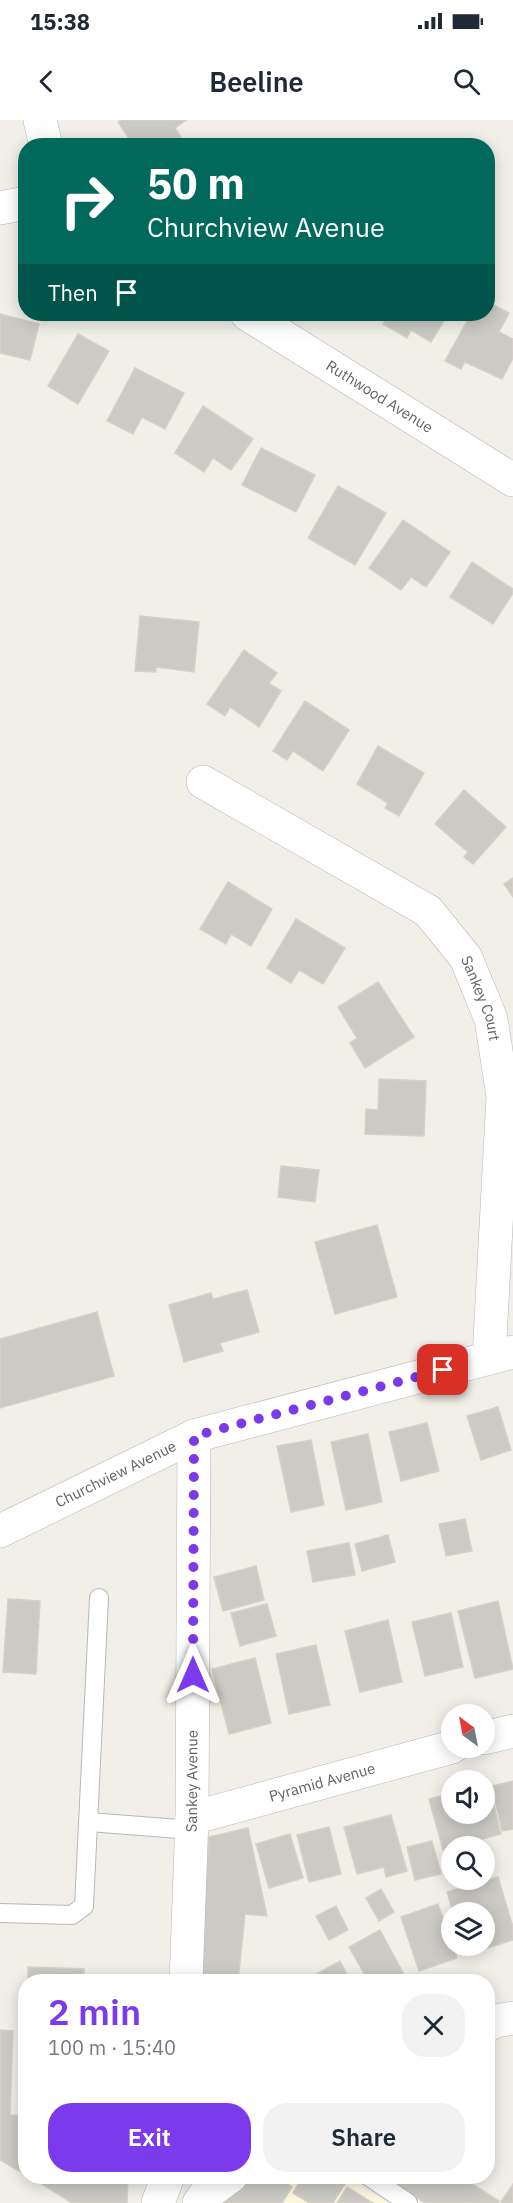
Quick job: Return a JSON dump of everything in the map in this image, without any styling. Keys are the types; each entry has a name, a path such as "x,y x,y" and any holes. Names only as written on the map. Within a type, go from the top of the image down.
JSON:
{"street":[{"path":"40,120 44,138"},
{"path":"0,208 18,204"},
{"name":"Ruthwood Avenue","path":"258,321 513,480"},
{"name":"Sankey Court","path":"203,782 428,911 466,958 491,1019 503,1096 501,1355"},
{"name":"Churchview Avenue","path":"0,1531 194,1436 501,1355"},
{"name":"Sankey Avenue","path":"186,1974 192,1824 194,1436"},
{"path":"495,1735 513,1731"},
{"name":"Pyramid Avenue","path":"192,1824 441,1751"},
{"path":"158,2203 165,2184"},
{"path":"199,2203 204,2196 220,2184"}],"lane":[{"path":"0,1913 72,1915 84,1906 99,1598"},
{"path":"89,1822 192,1824"},
{"path":"380,2184 408,2203"}],"shaded area":[{"path":"229,2184 357,2184 388,2203 207,2203"}],"building":[{"path":"121,120 186,120 175,128 182,138 129,138 118,122"},
{"path":"495,306 509,313 499,332 513,339 513,358 502,379 465,362 461,369 445,361 467,321 495,321"},
{"path":"0,314 18,319 18,321 39,324 30,360 0,353"},
{"path":"385,321 444,321 431,342 411,330 407,338 383,324"},
{"path":"78,334 109,351 78,404 48,386"},
{"path":"135,368 184,393 165,429 142,417 133,434 107,421"},
{"path":"203,406 253,439 231,470 213,458 204,472 175,453"},
{"path":"261,448 315,475 296,512 242,485"},
{"path":"338,486 386,513 355,565 308,538"},
{"path":"403,520 450,552 426,587 411,577 401,590 369,568"},
{"path":"472,562 513,589 513,593 493,624 450,597"},
{"path":"140,616 199,622 194,672 156,667 156,672 135,671"},
{"path":"244,650 277,673 269,683 281,691 259,727 230,707 225,716 207,704"},
{"path":"305,701 349,730 323,771 293,751 287,760 273,751"},
{"path":"378,746 424,773 399,816 385,808 388,803 357,784"},
{"path":"464,790 506,827 473,864 464,857 468,852 435,824"},
{"path":"513,878 513,897 504,884"},
{"path":"228,882 272,909 251,946 231,934 226,944 200,929"},
{"path":"296,919 345,948 323,984 299,970 291,983 267,968"},
{"path":"378,982 414,1037 365,1068 350,1043 357,1038 338,1007"},
{"path":"379,1079 426,1081 424,1136 365,1134 366,1109 378,1110"},
{"path":"281,1166 319,1170 315,1202 278,1197"},
{"path":"377,1225 397,1297 335,1314 315,1242"},
{"path":"247,1290 259,1332 220,1343 223,1351 184,1362 169,1305 211,1293 213,1299"},
{"path":"97,1312 114,1376 0,1408 0,1339"},
{"path":"498,1407 511,1450 481,1460 467,1416"},
{"path":"427,1423 439,1471 401,1481 389,1432"},
{"path":"368,1434 382,1502 346,1510 331,1442"},
{"path":"311,1440 324,1505 291,1512 277,1446"},
{"path":"465,1519 472,1551 446,1556 439,1524"},
{"path":"388,1535 395,1562 362,1571 355,1544"},
{"path":"349,1543 355,1575 313,1582 307,1551"},
{"path":"256,1566 264,1600 223,1611 214,1577"},
{"path":"8,1599 40,1601 36,1674 3,1672"},
{"path":"498,1601 513,1669 475,1678 458,1611"},
{"path":"267,1604 276,1636 240,1646 231,1613"},
{"path":"451,1613 463,1667 425,1676 412,1622"},
{"path":"388,1620 402,1682 360,1692 345,1631"},
{"path":"316,1645 330,1705 289,1714 276,1654"},
{"path":"255,1658 271,1723 229,1734 212,1669"},
{"path":"513,1781 513,1829 502,1831 495,1800 495,1785"},
{"path":"441,1796 441,1824 495,1824 495,1810 501,1834 441,1836 441,1843 429,1799"},
{"path":"391,1815 407,1871 386,1877 384,1867 357,1874 344,1827"},
{"path":"329,1827 341,1874 309,1882 297,1835"},
{"path":"248,1828 267,1916 245,1914 239,1974 198,1974 209,1837"},
{"path":"290,1834 303,1878 269,1888 256,1844"},
{"path":"432,1841 441,1874 415,1880 407,1847"},
{"path":"498,1877 513,1927 513,1940 495,1946 495,1902 450,1902 447,1892 495,1890 495,1878"},
{"path":"381,1889 394,1912 379,1921 366,1898"},
{"path":"438,1904 441,1913 441,1956 456,1956 457,1958 419,1971 401,1917"},
{"path":"336,1906 348,1930 329,1940 316,1916"},
{"path":"380,1930 404,1974 364,1974 349,1947"},
{"path":"340,1961 347,1974 317,1974"},
{"path":"28,1967 84,1969 84,1974 28,1974"},
{"path":"0,2030 13,2031 10,2115 18,2116 18,2170 0,2160"},
{"path":"42,2184 128,2184 127,2203 72,2203"},
{"path":"232,2184 288,2184 292,2187 282,2203 210,2203"},
{"path":"298,2184 345,2184 333,2203 309,2203 293,2193"},
{"path":"396,2184 472,2184 499,2201 498,2203 425,2203"},
{"path":"513,2184 513,2203 502,2203 501,2202"},
{"path":"347,2187 373,2203 337,2203"}],"route":[{"path":"193,1675 194,1436 443,1370"}]}
